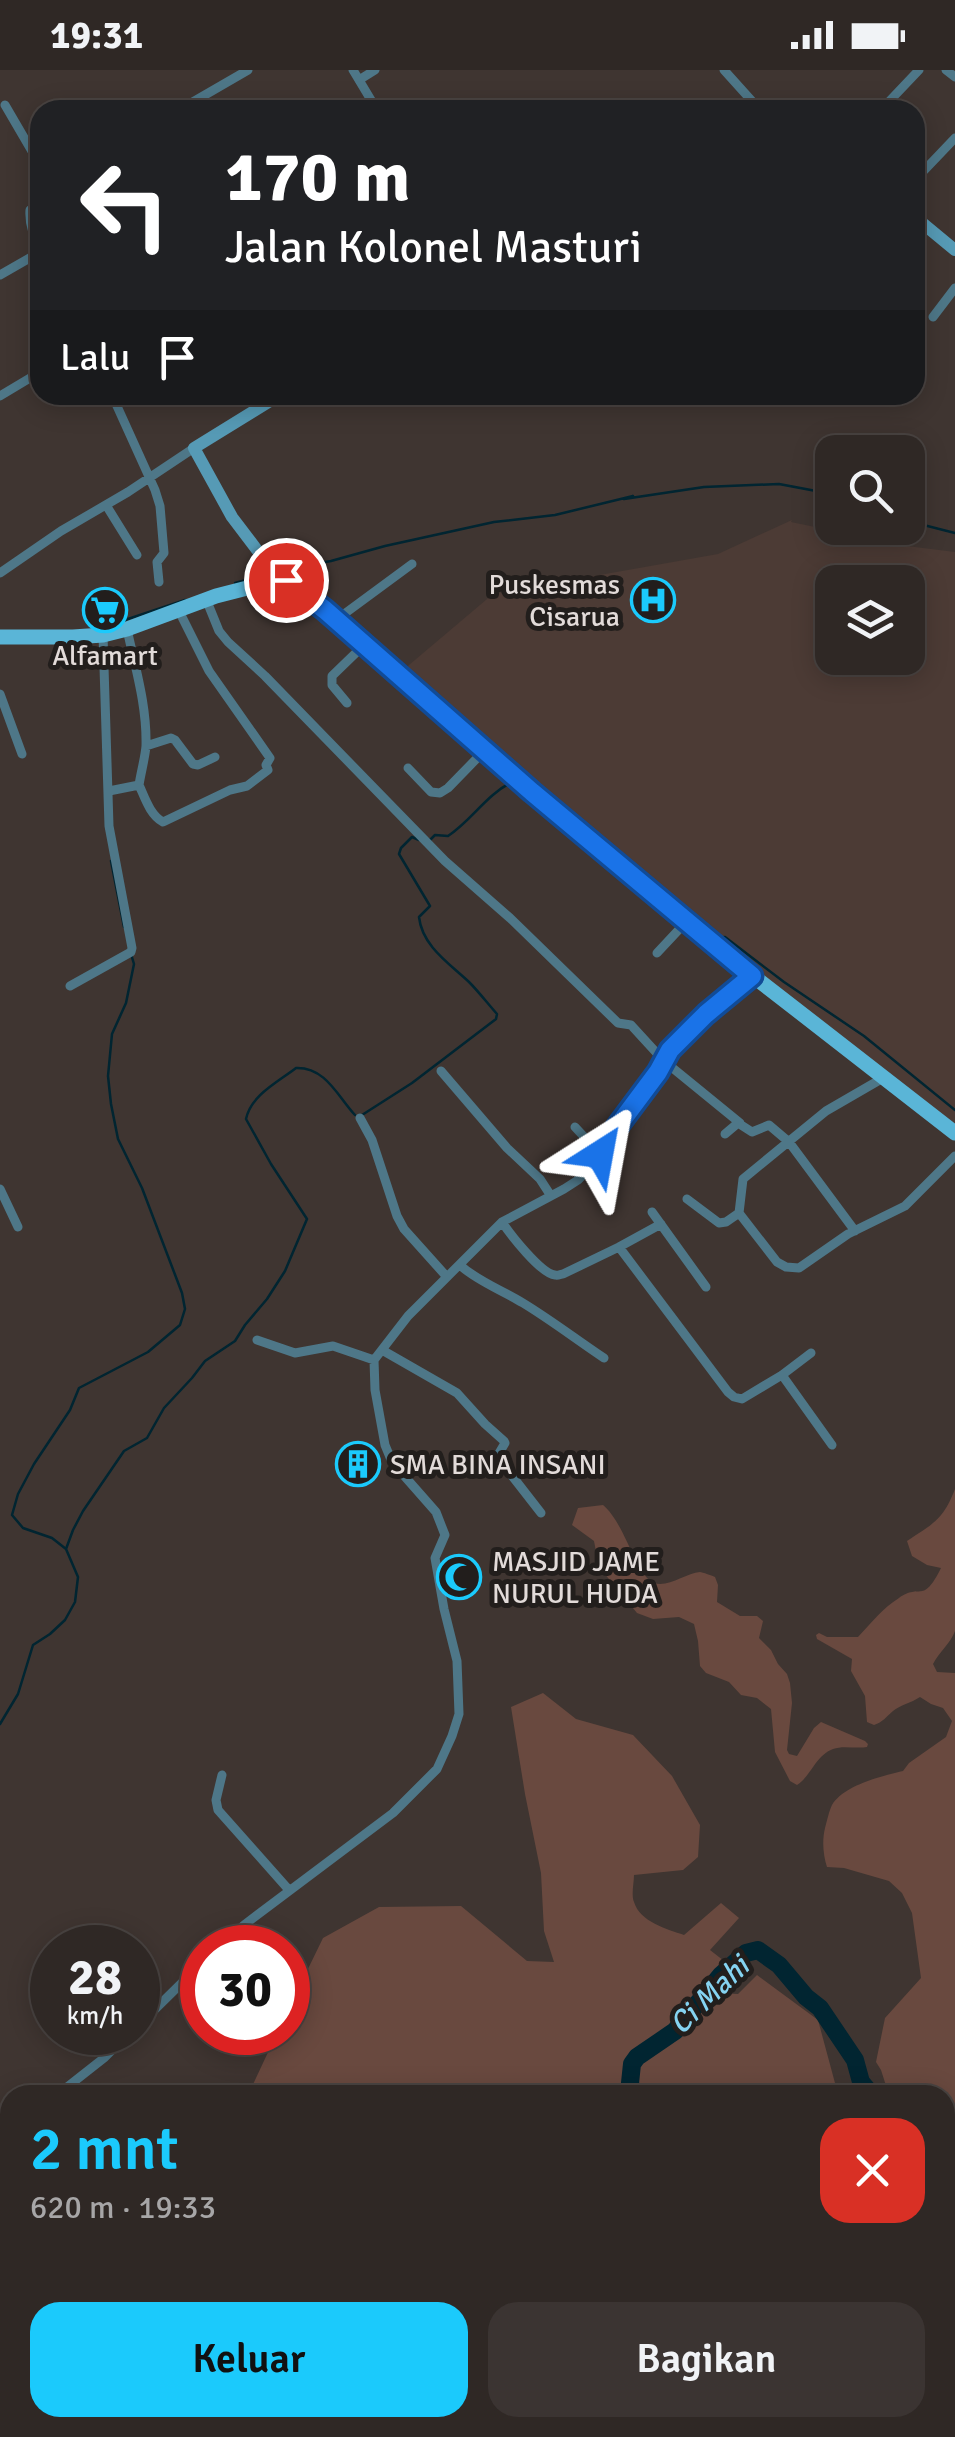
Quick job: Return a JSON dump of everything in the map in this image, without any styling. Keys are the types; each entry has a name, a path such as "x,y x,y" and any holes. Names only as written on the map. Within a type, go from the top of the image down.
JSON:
{"main road":[{"path":"0,637 103,634 279,575 686,922 955,1133"}],"street":[{"path":"196,100 248,70"},
{"path":"353,70 371,100"},
{"path":"360,80 375,70"},
{"path":"724,70 751,100"},
{"path":"890,100 919,70"},
{"path":"946,70 955,77"},
{"path":"5,105 30,148"},
{"path":"925,170 955,138"},
{"path":"925,228 955,250"},
{"path":"0,274 30,256"},
{"path":"933,317 955,288"},
{"path":"0,396 30,378"},
{"path":"117,405 160,506 164,553 157,562 159,582"},
{"path":"0,573 264,405"},
{"path":"194,448 232,517 279,575"},
{"path":"106,505 137,555"},
{"path":"336,620 412,564"},
{"path":"206,599 228,642 445,862 510,918 618,1023 633,1027 664,1061 740,1123 752,1132 768,1124 788,1142 855,1231"},
{"path":"127,628 142,694 146,746 139,785 156,818 164,822 230,790 252,784 268,770 270,760 208,671 178,610"},
{"path":"70,986 132,951 110,836 103,634"},
{"path":"347,702 332,684 332,676 364,645"},
{"path":"0,694 22,754"},
{"path":"146,746 171,738 193,764 215,757"},
{"path":"408,768 431,792 440,793 484,752"},
{"path":"109,791 139,785"},
{"path":"657,953 686,922"},
{"path":"247,1925 393,1812 437,1768 459,1714 457,1661 435,1558 445,1535 428,1502 392,1462 385,1445 374,1360 408,1316 502,1222 578,1180 670,1050 752,976"},
{"path":"441,1071 551,1196"},
{"path":"883,1078 826,1111 743,1179 739,1213 778,1262 798,1268 910,1202 955,1156"},
{"path":"360,1118 372,1140 404,1229 447,1277"},
{"path":"725,1134 740,1123"},
{"path":"575,1127 600,1154"},
{"path":"0,1189 18,1227"},
{"path":"687,1199 719,1223 739,1213"},
{"path":"652,1212 706,1287"},
{"path":"502,1222 513,1238 554,1276 619,1248 660,1224"},
{"path":"619,1248 728,1392 742,1399 810,1354"},
{"path":"461,1266 475,1279 496,1286 604,1358"},
{"path":"257,1340 295,1353 333,1346 374,1360"},
{"path":"382,1350 456,1393 504,1441 499,1459 541,1512"},
{"path":"782,1375 832,1445"},
{"path":"222,1775 216,1800 218,1810 289,1890"},
{"path":"160,2004 180,1985"},
{"path":"70,2085 107,2055"}],"shaded area":[{"path":"792,520 815,527 815,545 902,545 955,552 955,1131 396,676 493,594 718,554"},
{"path":"955,1489 955,1631 933,1664 937,1672 955,1673 955,2085 886,2085 876,2062 885,2018 921,1978 912,1913 902,1893 889,1881 827,1867 825,1828 832,1805 845,1792 903,1771 946,1737 952,1721 943,1708 920,1697 877,1724 867,1722 865,1696 851,1671 852,1659 816,1635 858,1637 893,1602 930,1586 941,1568 912,1556 907,1541 937,1520"},
{"path":"603,1505 654,1583 700,1572 710,1575 718,1585 717,1602 740,1616 757,1616 763,1621 759,1638 771,1650 790,1683 789,1754 797,1756 821,1722 865,1741 867,1747 833,1749 797,1785 790,1781 775,1752 771,1709 757,1698 741,1695 729,1682 706,1673 700,1666 694,1624 679,1617 653,1619 637,1613 599,1567 594,1541 572,1525 578,1508"},
{"path":"543,1693 576,1719 633,1735 672,1776 700,1825 698,1857 683,1870 634,1875 637,1909 655,1924 684,1935 721,1903 739,1918 710,1950 728,1964 716,1993 738,1994 757,1975 818,2020 837,2085 253,2085 267,2055 310,2055 310,1965 323,1938 379,1907 461,1906 527,1961 554,1962 544,1931 541,1873 511,1707"}],"waterway":[{"path":"283,570 494,522 555,515 633,496 624,499 704,487 779,484 815,491"},
{"path":"925,525 955,533"},
{"path":"235,583 275,572"},
{"path":"107,626 185,600"},
{"path":"429,841 435,835 448,836 512,782"},
{"path":"362,1115 412,1083 496,1019 497,1014 425,937 419,917 430,906 399,854 412,837 419,840"},
{"path":"111,861 124,927"},
{"path":"715,938 725,937 864,1036 955,1110"},
{"path":"66,1549 52,1538 23,1528 12,1515 18,1494 70,1410 79,1388 148,1352 180,1325 185,1309 142,1188 118,1139 111,1104 108,1076 112,1034 126,1003 134,964 131,954"},
{"path":"0,1724 18,1694 33,1645 65,1620 75,1602 78,1577 66,1549 83,1511 124,1451 147,1438 164,1408 205,1361 235,1341 285,1271 307,1219 246,1119 253,1103 296,1068 306,1069 330,1084 355,1115"},
{"name":"Ci Mahi","path":"630,2085 632,2064 637,2057 675,2031 721,1975 746,1953 758,1950 779,1965 820,2008 855,2060 864,2085"}],"place":[{"name":"Puskesmas Cisarua","path":"653,600"},
{"name":"Alfamart","path":"105,610"},
{"name":"SMA BINA INSANI","path":"358,1464"},
{"name":"MASJID JAME NURUL HUDA","path":"459,1577"}],"route":[{"path":"286,580 752,976 670,1050 600,1154"}]}
